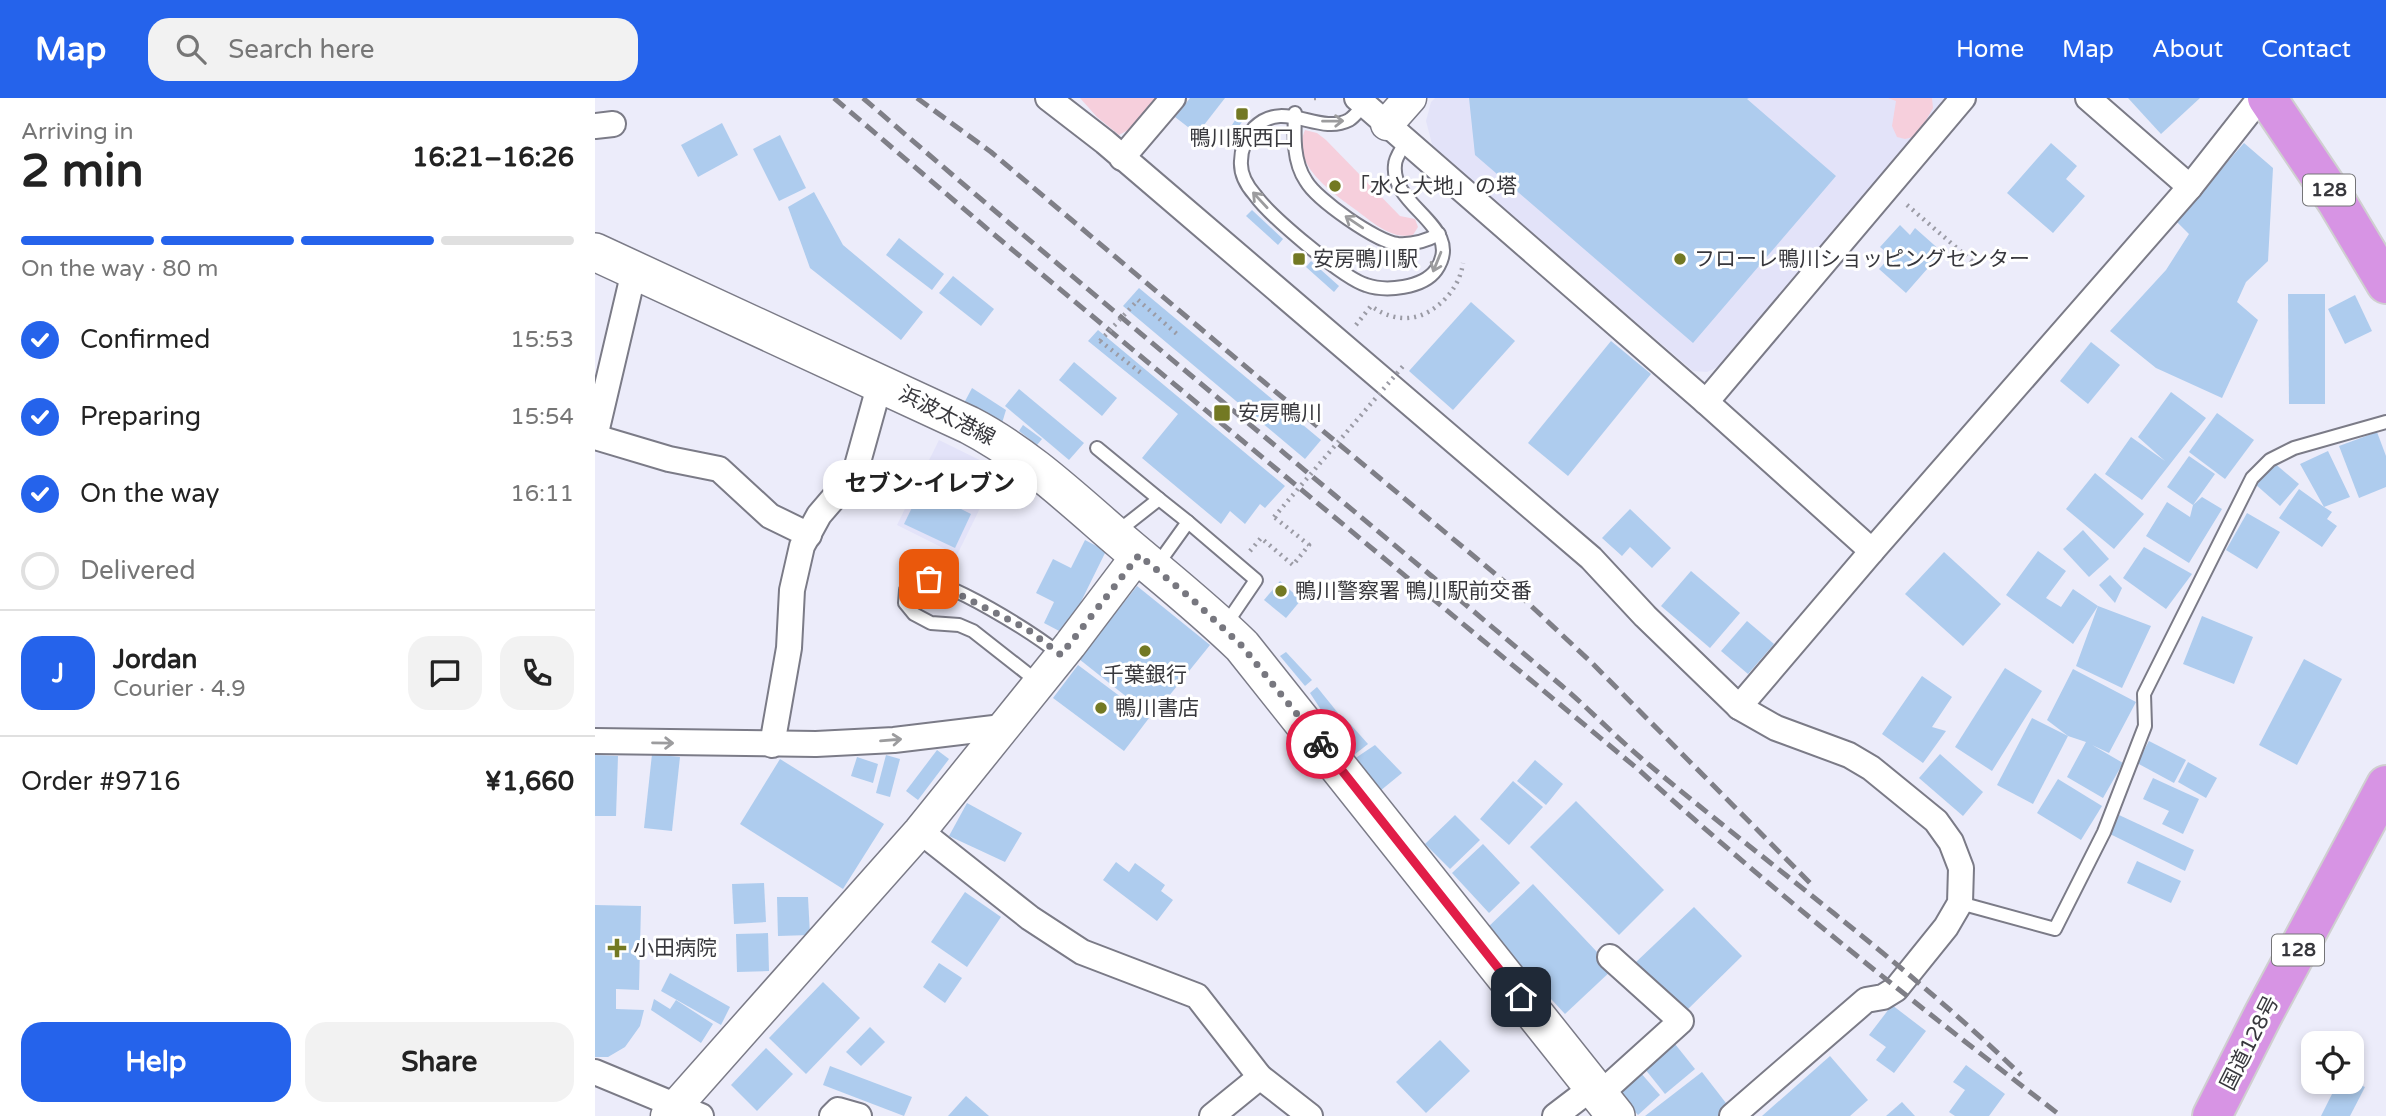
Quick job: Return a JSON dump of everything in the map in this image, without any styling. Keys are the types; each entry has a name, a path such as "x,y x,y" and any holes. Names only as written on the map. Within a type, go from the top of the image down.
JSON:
{"highway":[{"name":"128","path":"2267,98 2315,169 2386,284"},
{"name":"国道128号","path":"2212,1116 2386,785"}],"main road":[{"name":"浜波太港線","path":"595,252 969,425 1039,470 1242,646 1602,1099"}],"street":[{"path":"1048,98 1591,558 1645,616 1739,707 1776,728 1849,755 1871,768 1936,821 1951,842 1961,867 1959,903 1946,927 1896,989 1883,997 1866,1000 1732,1116"},
{"path":"1122,158 1173,98"},
{"path":"1410,98 1378,117 1706,402 1872,551"},
{"path":"1706,402 1963,98"},
{"path":"2088,98 2190,187"},
{"path":"1739,707 2190,187 2260,98"},
{"path":"634,271 595,437 669,459 719,469 770,516 809,535"},
{"path":"772,745 789,648 792,590 802,546 819,515 855,472 880,383"},
{"path":"595,1072 681,1113 920,831 1061,655 1136,553"},
{"path":"595,741 772,745 894,740 1002,727"},
{"path":"920,831 1030,918 1082,951 1197,996 1261,1077 1310,1116"},
{"path":"1555,1116 1602,1099 1681,1021 1610,957"},
{"path":"1212,1116 1261,1077"},
{"path":"832,1116 838,1110 859,1116"}],"lane":[{"path":"1279,113 1296,113 1318,121 1335,122 1378,117 1397,181 1414,208 1435,227 1442,244 1441,260 1434,272 1423,281 1401,286 1365,285 1309,247 1257,198 1243,175 1241,163 1244,143 1261,120 1279,113"},
{"path":"1296,113 1294,130 1299,166 1306,183 1322,199 1376,237 1396,244 1421,242 1439,234"},
{"path":"1959,903 2055,929 2104,832 2145,726 2144,694 2252,478 2270,460 2294,448 2386,422"},
{"path":"1097,448 1256,580 1223,627"},
{"path":"1136,553 1159,499"},
{"path":"1136,553 1188,522"},
{"path":"1039,682 973,631 959,625 931,623 915,614 905,603 906,590 916,579 929,579 1027,629 1061,655"}],"path":[{"path":"1897,196 1980,268"},
{"path":"1141,373 1100,341 1138,300 1178,335"},
{"path":"1261,538 1293,565 1309,545 1275,517 1404,365"}],"shaded area":[{"path":"1080,98 1161,98 1134,127 1119,135"},
{"name":"フローレ鴨川ショッピングセンター","path":"1435,98 1945,98 1731,361 1707,372 1693,371 1433,148 1426,121 1431,102"},
{"path":"1888,98 1932,98 1933,108 1917,136 1905,139 1897,137 1892,126 1896,101"},
{"path":"1305,130 1317,133 1326,140 1400,216 1415,219 1418,227 1413,235 1397,235 1383,229 1325,186 1308,166 1303,155"},
{"path":"939,440 1020,480 1006,508 985,498 957,555 897,525"}],"building":[{"path":"1190,98 1225,98 1197,134 1175,117"},
{"name":"フローレ鴨川ショッピングセンター","path":"1469,98 1749,98 1747,99 1836,176 1693,343 1475,155"},
{"path":"2128,98 2200,98 2161,134"},
{"path":"1243,107 1249,111 1234,134 1229,130"},
{"path":"722,123 738,155 698,177 681,145"},
{"path":"780,135 806,188 779,201 753,149"},
{"path":"2051,143 2077,166 2066,179 2085,196 2053,233 2007,193"},
{"path":"2244,143 2273,168 2268,261 2246,282 2237,302 2258,320 2222,398 2156,368 2110,331 2166,270 2189,234 2176,221"},
{"path":"814,192 843,245 923,312 901,340 810,268 788,207"},
{"path":"1252,210 1283,239 1278,245 1246,216"},
{"path":"1900,225 1910,235 1915,228 1942,252 1906,293 1879,269 1891,256 1880,247"},
{"path":"899,238 944,274 932,290 886,255"},
{"path":"1311,261 1339,286 1334,292 1306,267"},
{"path":"953,276 994,309 981,326 939,293"},
{"path":"1139,288 1321,440 1305,459 1123,306"},
{"path":"2288,294 2325,294 2325,404 2289,404"},
{"path":"2355,295 2372,331 2345,344 2328,309"},
{"path":"1471,302 1515,341 1453,410 1409,371"},
{"name":"安房鴨川","path":"1098,330 1285,486 1265,508 1260,504 1245,524 1230,511 1221,524 1142,458 1178,414 1088,341"},
{"path":"1611,341 1651,374 1568,476 1528,443"},
{"path":"2091,342 2120,365 2088,404 2060,381"},
{"path":"1074,362 1117,398 1102,416 1059,380"},
{"path":"972,388 1006,410 1002,423 963,405"},
{"path":"1019,389 1084,443 1069,460 1005,406"},
{"path":"2171,392 2206,418 2142,500 2105,474 2131,437 2165,461 2138,437"},
{"path":"2217,413 2254,440 2225,479 2189,452"},
{"path":"1023,425 1042,439 1037,445 1019,431"},
{"path":"2377,432 2386,456 2386,487 2359,498 2339,446"},
{"path":"2328,451 2350,497 2324,507 2300,464"},
{"path":"2189,456 2215,474 2193,505 2167,487"},
{"path":"2273,462 2299,484 2280,506 2255,484"},
{"path":"2095,473 2144,514 2114,549 2066,509"},
{"path":"921,489 971,514 955,548 904,524"},
{"path":"2299,489 2332,512 2327,519 2337,526 2322,547 2279,518"},
{"path":"2202,497 2222,509 2189,563 2146,536 2167,502 2190,517 2193,505"},
{"path":"1630,509 1671,548 1652,568 1630,547 1622,556 1602,538"},
{"path":"2247,513 2280,532 2257,569 2226,550"},
{"path":"2083,530 2109,559 2089,577 2063,549"},
{"path":"1085,540 1106,551 1065,634 1044,623 1054,602 1036,593 1053,559 1071,568"},
{"path":"2144,547 2192,574 2166,609 2123,578"},
{"path":"2038,551 2066,571 2046,598 2061,607 2073,589 2098,606 2073,644 2006,595"},
{"path":"1944,552 2001,604 1963,646 1905,594"},
{"path":"1691,571 1740,613 1710,648 1661,606"},
{"path":"2110,575 2122,588 2115,603 2099,585"},
{"name":"鴨川警察署 鴨川駅前交番","path":"1280,581 1301,600 1286,618 1264,600"},
{"path":"1137,586 1210,645 1152,717 1079,659"},
{"path":"2098,606 2151,626 2122,688 2076,666"},
{"path":"2202,616 2253,637 2234,684 2183,664"},
{"path":"1747,621 1774,644 1748,674 1721,651"},
{"path":"1286,652 1312,680 1305,686 1280,656"},
{"path":"2304,659 2342,679 2297,765 2259,745"},
{"name":"鴨川書店","path":"1078,665 1149,718 1124,751 1053,698"},
{"path":"2005,668 2042,691 1992,771 1955,747"},
{"path":"2073,669 2136,702 2109,753 2092,745 2123,763 2103,798 2067,777 2086,742 2068,736 2047,720"},
{"path":"1922,676 1952,697 1932,727 1946,731 1923,763 1882,734"},
{"path":"1317,687 1338,713 1327,719 1310,693"},
{"path":"1343,716 1368,744 1354,755 1332,723"},
{"path":"2032,718 2068,736 2033,804 1997,785"},
{"path":"2149,741 2186,760 2174,783 2137,763"},
{"path":"1375,745 1402,773 1380,791 1354,759"},
{"path":"937,750 949,759 918,800 906,791"},
{"path":"652,754 680,757 672,831 644,828"},
{"path":"1940,754 1983,792 1963,816 1919,778"},
{"path":"595,755 618,756 616,816 595,816"},
{"path":"886,755 900,759 890,797 876,793"},
{"path":"857,757 878,764 873,783 851,776"},
{"path":"780,759 884,824 843,889 740,824"},
{"path":"1535,760 1563,784 1546,805 1517,781"},
{"path":"2188,762 2217,778 2206,798 2178,782"},
{"path":"2153,778 2199,799 2183,834 2162,824 2169,811 2143,799"},
{"path":"2058,779 2102,806 2081,840 2037,813"},
{"path":"1513,781 1543,807 1509,845 1480,819"},
{"path":"1576,801 1664,890 1619,935 1530,847"},
{"path":"967,803 1022,833 1005,862 949,836"},
{"path":"1455,815 1480,840 1450,869 1425,844"},
{"path":"2119,815 2194,850 2185,871 2110,834"},
{"path":"1483,844 1520,883 1489,913 1452,873"},
{"path":"2137,861 2181,881 2171,903 2127,883"},
{"path":"1116,862 1129,872 1135,863 1165,885 1161,891 1173,900 1157,921 1103,880"},
{"path":"764,883 766,922 734,924 732,884"},
{"path":"1533,884 1613,969 1565,1014 1486,929"},
{"path":"965,892 1001,917 967,967 931,942"},
{"path":"777,897 808,897 810,935 778,936"},
{"name":"小田病院","path":"595,905 641,906 639,990 616,989 616,1009 644,1010 640,1026 625,1047 608,1057 595,1057"},
{"path":"1694,907 1742,956 1684,1013 1635,963"},
{"path":"768,933 769,971 737,972 736,934"},
{"path":"939,963 962,978 945,1003 923,987"},
{"path":"670,973 730,1007 721,1025 661,991"},
{"path":"823,982 860,1018 806,1074 769,1038"},
{"path":"654,999 670,1009 676,1000 713,1024 701,1043 651,1010"},
{"path":"1892,1005 1926,1031 1894,1073 1876,1060 1886,1047 1869,1035"},
{"path":"870,1027 885,1042 861,1066 846,1052"},
{"path":"1440,1040 1470,1071 1426,1113 1396,1082"},
{"path":"1675,1044 1695,1069 1665,1094 1645,1069"},
{"path":"766,1048 793,1074 757,1111 731,1085"},
{"path":"1830,1056 1868,1100 1850,1116 1762,1116"},
{"path":"1966,1065 2005,1094 1989,1116 1955,1116 1949,1112 1965,1090 1953,1082"},
{"path":"830,1066 912,1097 904,1116 823,1085"},
{"path":"1640,1072 1660,1095 1638,1115 1618,1092"},
{"path":"1702,1072 1729,1107 1718,1116 1645,1116"},
{"path":"2332,1094 2361,1094 2350,1116 2321,1116"},
{"path":"966,1096 989,1116 948,1116"},
{"path":"1902,1102 1915,1116 1886,1116"}],"railway":[{"path":"834,98 991,232 1639,770 1794,904 2061,1116"},
{"path":"863,98 1562,686 1641,758 1882,952 2021,1075"},
{"path":"917,98 991,152 1511,587 1593,664 1812,885"}],"way so far":[{"path":"929,579 1027,629 1061,655 1139,555 1242,646 1321,744"}],"place":[{"name":"鴨川駅西口","path":"1242,114"},
{"name":"「水と大地」の塔","path":"1335,186"},
{"name":"安房鴨川駅","path":"1299,259"},
{"name":"フローレ鴨川ショッピングセンター","path":"1680,259"},
{"name":"安房鴨川","path":"1222,413"},
{"name":"セブン-イレブン","path":"929,579"},
{"name":"鴨川警察署 鴨川駅前交番","path":"1281,591"},
{"name":"千葉銀行","path":"1145,651"},
{"name":"鴨川書店","path":"1101,708"},
{"name":"小田病院","path":"617,948"}],"route":[{"path":"1321,744 1521,997"}]}
